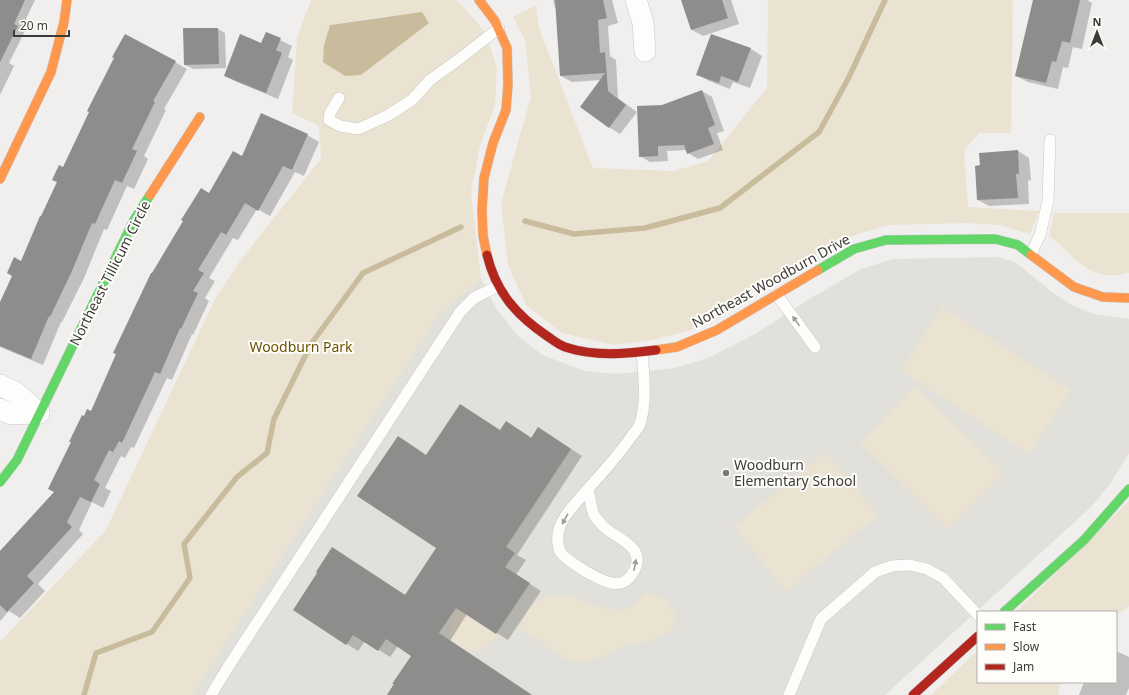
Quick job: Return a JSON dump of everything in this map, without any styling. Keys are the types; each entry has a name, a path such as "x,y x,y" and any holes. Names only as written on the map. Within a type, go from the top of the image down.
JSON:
{"street":[{"path":"0,179 51,72 64,22 67,0"},
{"path":"636,0 643,23 645,51"},
{"name":"Northeast Woodburn Drive","path":"482,1 498,28 507,48 508,84 506,110 493,144 484,178 482,210 483,236 490,267 498,286 512,307 537,329 564,347 590,353 615,354 677,347 717,330 854,249 886,240 995,239 1018,245 1074,287 1103,297 1129,298"},
{"name":"Northeast Tillicum Circle","path":"0,482 17,460 134,220 200,117"},
{"path":"0,385 16,393 39,413"},
{"path":"0,409 11,414 39,413"},
{"path":"1005,611 1084,540 1129,490"},
{"path":"913,695 977,637"}],"lane":[{"path":"339,98 330,113 329,120 340,126 358,129 387,116 412,100 430,80 498,28"},
{"path":"1031,254 1040,235 1048,201 1050,140"},
{"path":"211,695 460,312 474,298 498,286"},
{"path":"777,295 815,347"},
{"path":"588,489 594,514 603,527 628,543 633,548 636,555 637,562 635,569 626,581 612,584 604,582 568,560 560,552 557,541 559,530 566,515 588,489 626,445 639,426 645,397 642,352"},
{"path":"789,695 821,619 875,572 892,566 910,565 928,569 943,578 977,614"}],"shaded area":[{"path":"422,12 429,23 361,75 345,76 323,62 324,45 330,25"},
{"name":"Woodburn Elementary School","path":"998,257 1015,262 1052,292 1070,304 1093,314 1129,319 1129,453 1110,484 1091,507 885,695 191,695 438,315 481,278 496,308 519,337 543,355 584,371 617,374 675,368 708,358 757,333 806,301 861,269 893,259"}],"green space":[{"name":"Woodburn Park","path":"311,0 456,0 485,32 497,67 495,105 480,146 471,192 481,278 438,315 191,695 0,695 0,642 106,530 215,299 240,261 321,159 319,126 292,113 297,38","holes":["393,15 324,45 330,25"]},
{"path":"768,0 1013,0 1011,133 979,133 964,151 968,207 1039,211 1030,234 999,225 967,223 890,225 860,233 813,255 774,281 750,292 722,316 692,330 652,340 614,345 562,333 526,305 508,265 501,203 531,96 525,40 513,17 536,5 539,28 593,168 674,171 708,161 767,88"},
{"path":"1054,213 1129,213 1129,273 1124,273 1122,275 1103,275 1092,271 1078,262 1062,246 1049,236"},
{"path":"942,307 1070,390 1029,454 901,370"},
{"path":"915,386 1004,473 948,529 860,443"},
{"path":"825,452 878,515 786,591 734,527"},
{"path":"1129,501 1129,606 1117,614 1117,611 1017,611"},
{"path":"647,592 667,601 675,613 674,626 667,633 648,641 622,646 600,657 581,663 567,660 519,627 529,608 542,598 559,594 573,597 598,607 620,610 633,606"},
{"path":"458,608 498,634 492,642 480,650 471,651 462,648 452,641 450,624"},
{"path":"977,651 977,683 1061,683 1058,695 931,695"}],"building":[{"path":"0,0 25,0 14,24 18,26 0,62"},
{"path":"555,0 603,0 607,18 598,20 600,53 605,52 608,91 626,105 609,128 580,107 605,73 560,76"},
{"path":"681,0 722,0 728,18 691,30"},
{"path":"1033,0 1080,0 1070,43 1062,41 1056,62 1052,61 1046,83 1015,76"},
{"path":"183,28 218,28 219,64 184,65"},
{"path":"266,32 281,38 276,50 282,53 266,93 224,76 240,34 261,43"},
{"path":"125,34 176,61 153,101 155,102 132,149 137,151 122,183 115,180 95,224 92,223 72,271 50,317 49,316 31,359 0,346 0,302 12,276 7,273 14,257 21,261 40,216 57,182 52,180 59,165 63,167 89,112 87,111 114,58 112,57"},
{"path":"711,34 751,48 738,82 721,76 719,83 696,75"},
{"path":"702,90 715,125 708,128 714,144 687,154 684,145 658,146 658,156 639,157 637,106 662,105"},
{"path":"261,113 308,134 292,170 283,166 258,211 245,203 226,235 221,232 198,270 204,273 193,291 198,293 181,329 180,328 160,374 155,372 122,443 119,441 113,452 109,450 94,480 100,484 91,502 80,497 67,522 72,527 27,576 34,583 7,612 0,605 0,551 54,492 48,489 71,442 69,442 82,415 84,416 87,409 91,411 116,354 113,353 151,273 183,221 181,220 201,188 209,193 233,151 242,156"},
{"path":"1018,150 1019,174 1016,174 1018,198 977,200 975,166 980,165 979,153"},
{"path":"460,404 500,430 506,421 531,438 538,427 571,449 506,547 515,553 505,567 530,583 496,634 456,608 439,633 532,695 387,695 394,684 392,684 411,656 386,639 378,651 353,635 346,645 293,610 332,547 405,595 436,548 357,496 398,436 426,455"}],"waterway":[{"path":"525,221 574,234 645,228 720,208 819,132 848,79 885,0"},
{"path":"84,695 96,653 152,632 190,578 184,544 237,477 267,453 274,419 311,344 363,273 461,227"}],"traffic: fast":[{"path":"0,482 17,460 134,220 150,195"},
{"path":"818,270 854,249 886,240 995,239 1018,245 1031,255"},
{"path":"1005,611 1084,540 1129,489"}],"traffic: slow":[{"path":"0,179 51,72 64,22 67,0"},
{"path":"479,0 495,21 507,48 508,84 506,110 493,143 484,178 482,210 483,236 487,255"},
{"path":"150,195 200,117"},
{"path":"1031,255 1074,287 1103,297 1129,298"},
{"path":"656,350 677,347 717,330 818,270"}],"traffic: jam":[{"path":"487,255 496,280 509,302 526,320 560,345 576,350 610,354 656,350"},
{"path":"913,695 977,637"}],"place":[{"name":"Woodburn Elementary School","path":"726,473"}]}
